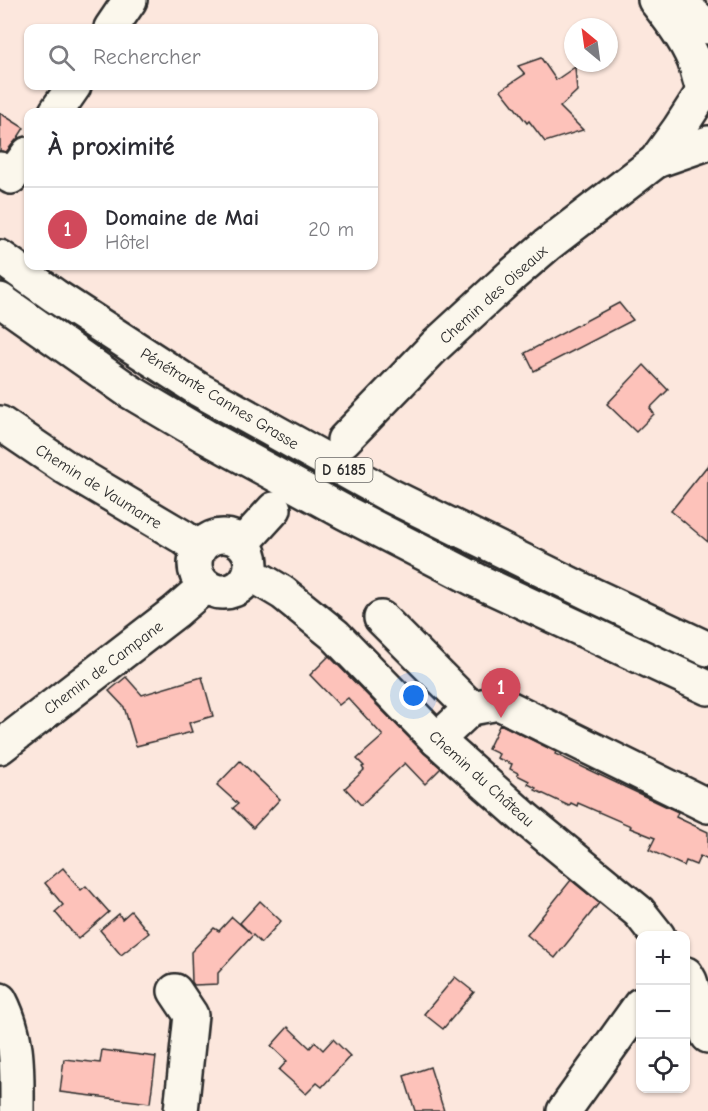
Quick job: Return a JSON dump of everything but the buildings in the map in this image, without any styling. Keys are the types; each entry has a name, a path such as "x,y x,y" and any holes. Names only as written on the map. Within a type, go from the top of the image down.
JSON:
{"main road":[{"path":"114,24 130,0"},
{"path":"655,0 686,44 704,93"},
{"path":"680,0 708,27"},
{"path":"59,108 71,90"},
{"name":"Chemin des Oiseaux","path":"344,440 435,346 502,283 547,245 656,161 704,93"},
{"name":"Chemin des Oiseaux","path":"656,161 708,143"},
{"path":"0,169 12,177 24,160"},
{"name":"Pénétrante Cannes Grasse","path":"0,257 55,296 198,389 369,484 708,649"},
{"name":"D 6185","path":"0,300 129,391 204,436 478,581 708,688"},
{"name":"Chemin de Vaumarre","path":"0,423 65,467 183,537 199,549"},
{"path":"243,543 274,509"},
{"path":"225,535 235,537 243,543 249,550 252,567 244,584 224,593 205,586 198,578 195,558 206,541 225,535"},
{"name":"Chemin du Château","path":"250,575 283,593 335,635 437,740 527,820 639,912 654,931"},
{"name":"Chemin de Campane","path":"0,747 175,612 205,586"},
{"path":"381,618 471,708"},
{"path":"437,740 471,708 499,703 708,807"},
{"path":"690,981 708,1036"},
{"path":"175,991 191,1015 182,1111"},
{"path":"0,1000 11,1028 8,1050 17,1071 17,1111"},
{"path":"564,1111 636,1011"}],"place":[{"name":"Domaine de Mai","path":"501,718"}]}
